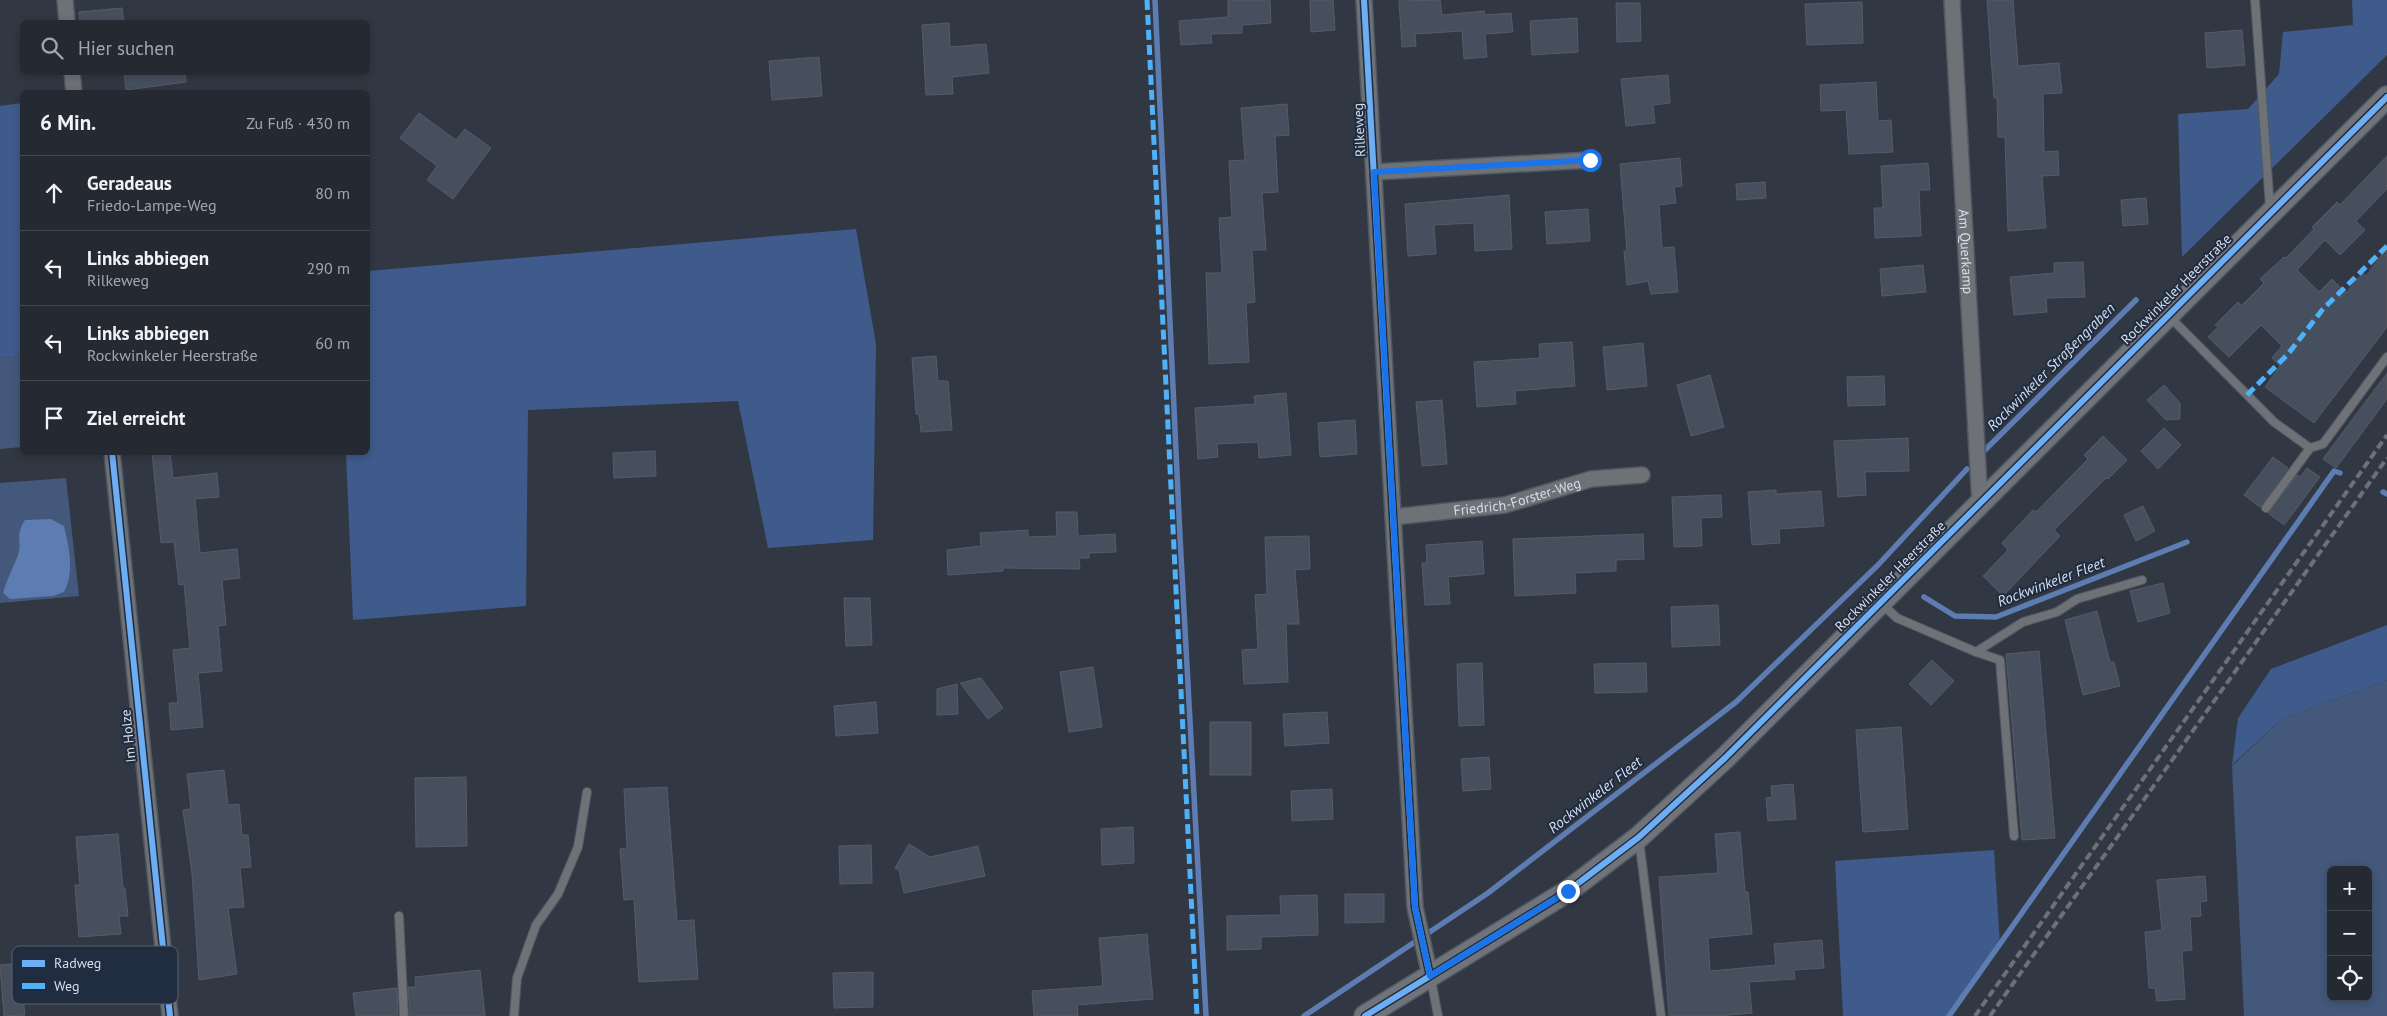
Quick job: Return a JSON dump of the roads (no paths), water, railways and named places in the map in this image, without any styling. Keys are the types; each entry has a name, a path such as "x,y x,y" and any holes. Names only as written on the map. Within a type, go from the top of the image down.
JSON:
{"main road":[{"name":"Rockwinkeler Heerstraße","path":"1365,1016 1568,891 1639,837 1725,758 2387,97"}],"street":[{"path":"65,0 67,20"},
{"name":"Rilkeweg","path":"1364,0 1415,907 1430,976"},
{"name":"Am Querkamp","path":"1952,0 1980,504"},
{"path":"72,75 74,90"},
{"path":"1374,172 1590,160"},
{"name":"Im Holze","path":"112,455 163,946"},
{"name":"Friedrich-Forster-Weg","path":"1393,517 1505,506 1591,479 1642,475"}],"lane":[{"path":"2255,0 2271,212"},
{"path":"2168,315 2274,422 2310,448"},
{"path":"2266,508 2310,448 2323,444 2387,357"},
{"path":"1976,652 2023,622 2057,612 2077,599 2142,580"},
{"path":"1881,603 1897,618 1976,652 2000,660 2014,836"},
{"path":"514,1016 517,978 536,925 558,894 578,847 587,792"},
{"path":"1639,837 1661,1016"},
{"path":"399,916 404,1016"},
{"path":"1430,976 1438,1016"}],"waterway":[{"path":"1155,0 1180,537 1206,1016"},
{"name":"Rockwinkeler Straßengraben","path":"1984,451 2136,300"},
{"name":"Rockwinkeler Fleet","path":"1304,1016 1488,893 1736,702 1878,565 1967,469"},
{"path":"1949,1016 2334,471 2340,473"},
{"name":"Rockwinkeler Fleet","path":"2383,492 2387,494"},
{"name":"Rockwinkeler Fleet","path":"1924,597 1955,616 1996,617 2187,542"}],"railway":[{"path":"1975,1016 2387,435"},
{"path":"1990,1016 2387,458"}]}
